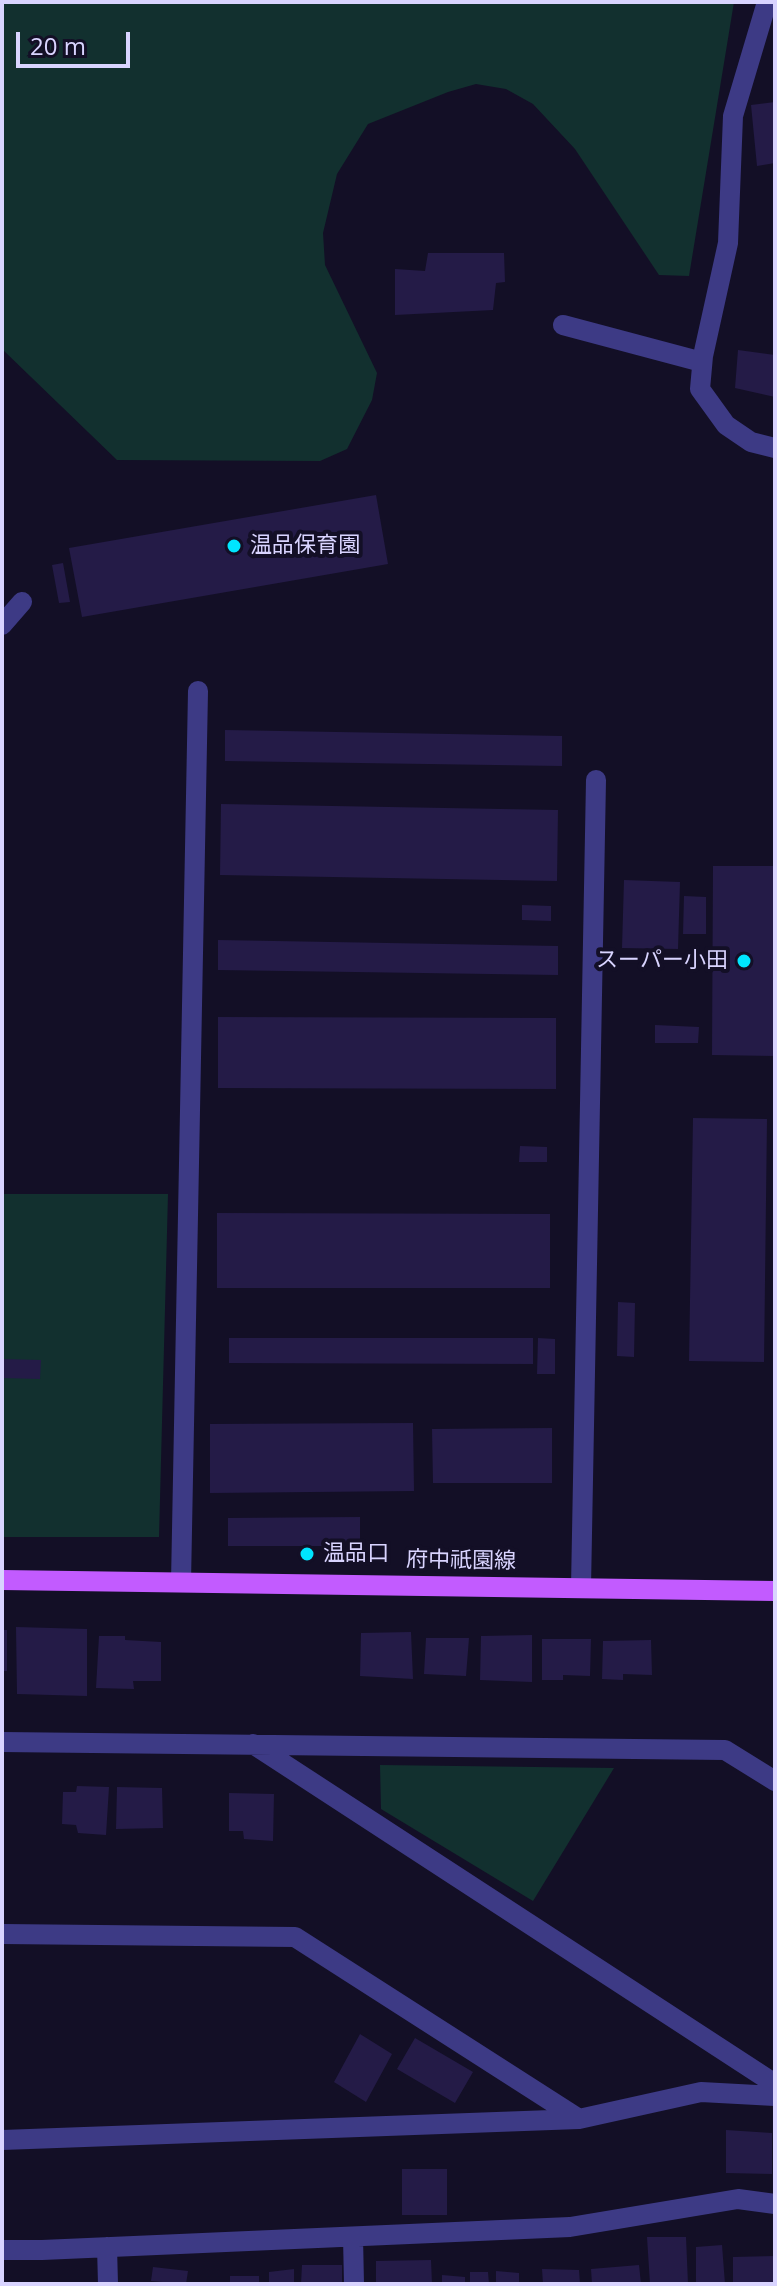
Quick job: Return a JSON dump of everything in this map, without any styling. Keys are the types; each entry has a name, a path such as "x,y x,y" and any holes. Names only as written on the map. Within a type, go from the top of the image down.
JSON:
{"main road":[{"name":"府中祇園線","path":"2,1580 775,1591"}],"street":[{"path":"767,2 733,116 728,243 702,362 700,389 726,425 751,442 775,448"},
{"path":"563,325 702,362"},
{"path":"2,625 22,602"},
{"path":"181,1582 198,691"},
{"path":"581,1587 596,780"},
{"path":"2,1742 725,1750 775,1781"},
{"path":"253,1744 775,2084"},
{"path":"2,1934 295,1937 579,2119"},
{"path":"2,2140 579,2119 701,2092 775,2096"},
{"path":"2,2250 570,2227 738,2199 775,2204"},
{"path":"353,2237 354,2284"},
{"path":"107,2247 108,2284"}],"green space":[{"path":"2,2 734,2 689,276 659,275 575,149 533,104 506,89 476,84 448,92 368,124 337,174 323,233 325,265 377,373 372,400 347,449 320,461 117,460 2,349"},
{"path":"2,1194 168,1194 159,1537 2,1537"},
{"path":"380,1765 614,1768 533,1901 381,1809"}],"building":[{"path":"775,102 775,163 757,166 751,105"},
{"path":"428,253 504,253 505,282 496,283 493,310 395,315 395,269 425,271"},
{"path":"738,350 775,355 775,397 735,388"},
{"path":"376,495 388,564 82,617 69,548"},
{"path":"63,563 70,602 59,603 52,565"},
{"path":"225,730 562,736 562,766 225,761"},
{"path":"221,804 558,810 557,881 220,875"},
{"name":"スーパー小田","path":"713,866 775,866 775,1056 712,1055"},
{"path":"624,880 680,882 678,949 622,948"},
{"path":"684,896 706,897 706,934 683,934"},
{"path":"522,905 551,906 551,921 522,920"},
{"path":"218,940 558,946 558,975 218,970"},
{"path":"218,1017 556,1018 556,1089 218,1088"},
{"path":"655,1025 699,1027 698,1043 655,1043"},
{"path":"693,1118 767,1119 764,1362 689,1361"},
{"path":"520,1146 547,1147 547,1162 519,1162"},
{"path":"217,1213 550,1214 550,1288 217,1288"},
{"path":"618,1302 635,1303 634,1357 617,1356"},
{"path":"229,1338 533,1338 533,1364 229,1363"},
{"path":"538,1338 555,1339 555,1374 537,1374"},
{"path":"2,1359 41,1360 40,1379 2,1378"},
{"path":"413,1423 414,1491 210,1493 210,1424"},
{"path":"552,1428 552,1483 433,1483 432,1429"},
{"path":"360,1517 360,1546 228,1546 228,1518"},
{"path":"16,1627 87,1629 87,1696 17,1694"},
{"path":"2,1630 7,1630 7,1671 2,1671"},
{"path":"411,1632 413,1679 360,1676 361,1633"},
{"path":"532,1635 532,1682 480,1680 481,1636"},
{"path":"99,1636 125,1636 125,1640 161,1642 161,1681 133,1681 134,1689 96,1688"},
{"path":"426,1638 469,1638 466,1676 424,1674"},
{"path":"542,1639 591,1639 590,1676 563,1675 563,1680 542,1680"},
{"path":"651,1640 652,1675 623,1674 623,1680 602,1679 603,1641"},
{"path":"77,1786 109,1787 106,1835 78,1833 76,1825 62,1824 63,1792 76,1792"},
{"path":"117,1787 162,1788 163,1828 116,1829"},
{"path":"229,1793 274,1794 273,1841 244,1839 243,1831 229,1831"},
{"path":"360,2034 392,2054 366,2102 334,2082"},
{"path":"415,2038 473,2072 455,2103 397,2069"},
{"path":"726,2130 772,2133 772,2174 726,2173"},
{"path":"402,2169 447,2169 447,2215 402,2215"},
{"path":"647,2237 686,2237 688,2284 650,2284"},
{"path":"722,2245 725,2284 696,2284 696,2247"},
{"path":"775,2256 775,2284 733,2284 733,2257"},
{"path":"431,2260 432,2284 376,2284 376,2261"},
{"path":"302,2265 342,2265 342,2284 301,2284"},
{"path":"639,2265 641,2284 592,2284 591,2269"},
{"path":"153,2267 188,2271 186,2284 151,2281"},
{"path":"294,2269 294,2284 269,2284 269,2272"},
{"path":"542,2269 579,2270 580,2284 543,2284"},
{"path":"496,2271 519,2273 519,2284 496,2284"},
{"path":"470,2272 488,2272 489,2284 470,2284"},
{"path":"442,2275 465,2277 465,2284 442,2284"},
{"path":"230,2276 259,2276 259,2284 230,2284"}],"place":[{"name":"温品保育園","path":"234,546"},
{"name":"スーパー小田","path":"744,961"},
{"name":"温品口","path":"307,1554"}]}
